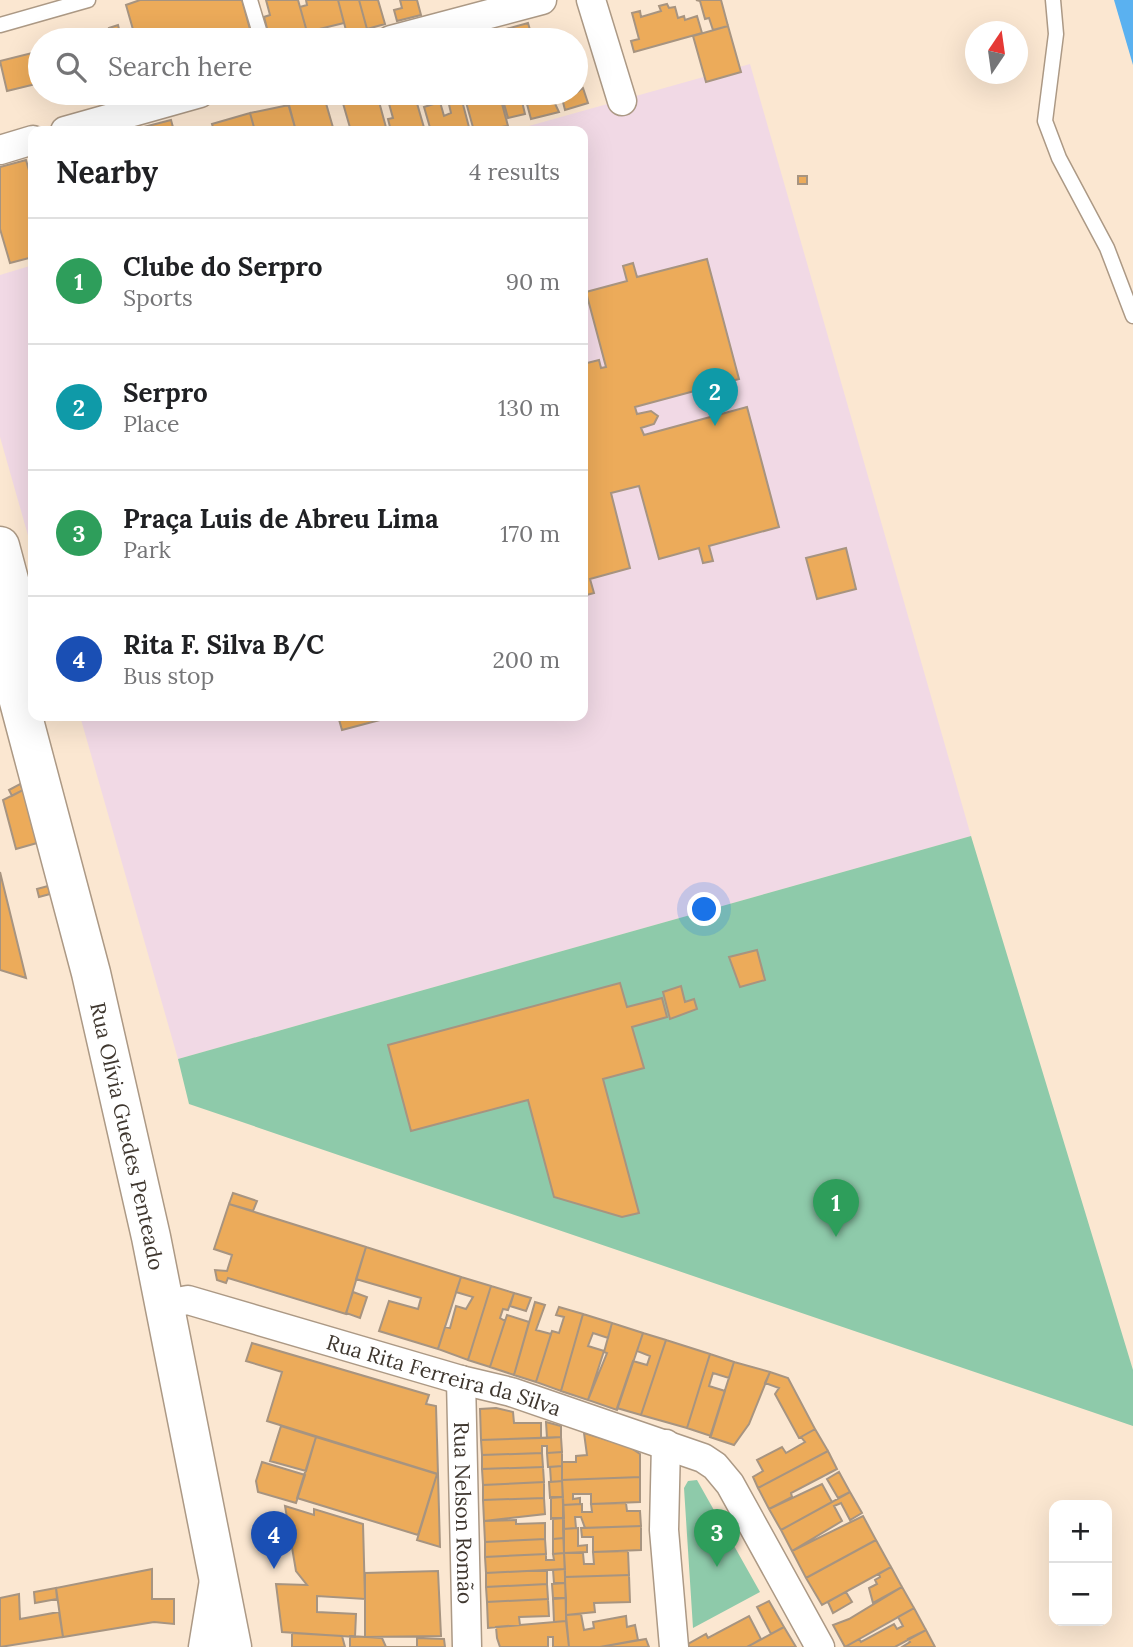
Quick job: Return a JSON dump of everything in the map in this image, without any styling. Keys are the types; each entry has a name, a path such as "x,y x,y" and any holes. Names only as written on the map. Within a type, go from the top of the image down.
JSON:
{"main road":[{"name":"Rua Olívia Guedes Penteado","path":"0,546 5,620 28,714"},
{"name":"Rua Olívia Guedes Penteado","path":"5,620 28,662"},
{"name":"Rua Olívia Guedes Penteado","path":"30,721 91,973 177,1302 256,1647"},
{"name":"Rua Olívia Guedes Penteado","path":"47,721 143,1084 217,1571 232,1647"}],"street":[{"path":"436,28 542,0"},
{"path":"591,0 622,101"},
{"path":"83,126 157,105"},
{"path":"0,150 28,142"},
{"name":"Rua Rita Ferreira da Silva","path":"177,1302 511,1392 666,1444 715,1465 730,1484 820,1647"},
{"name":"Rua Nelson Romão","path":"461,1380 467,1647"},
{"path":"666,1444 664,1530 674,1647"},
{"path":"203,1647 209,1595 217,1571"}],"lane":[{"path":"0,25 88,0"},
{"path":"250,0 258,28"},
{"path":"1053,0 1056,34 1045,121 1059,158 1107,248 1133,316"}],"shaded area":[{"path":"750,64 971,836 178,1059 81,721 588,721 588,126 529,126"},
{"path":"28,267 28,535 0,437 0,275"}],"green space":[{"path":"971,836 1133,1370 1133,1426 189,1104 178,1059"},
{"path":"697,1480 760,1592 693,1628 684,1488 688,1481"}],"water":[{"path":"1114,0 1133,0 1133,65"}],"building":[{"path":"140,0 242,0 250,28 133,28 126,5"},
{"path":"266,0 298,0 306,28 267,28 264,17 270,15"},
{"path":"306,0 338,0 344,23 323,28 306,28 300,7 307,5"},
{"path":"338,0 359,0 367,28 345,28"},
{"path":"359,0 378,0 385,24 367,28"},
{"path":"400,0 417,0 421,15 397,21 394,10 402,8"},
{"path":"696,0 721,0 728,26 713,30 709,18 705,19 700,1"},
{"path":"667,4 669,8 675,7 678,18 684,16 685,20 697,16 702,33 634,52 631,41 639,39 632,13 640,11 641,17 661,11 659,6"},
{"path":"528,23 529,28 510,28"},
{"path":"728,26 741,72 706,82 693,36"},
{"path":"28,54 28,86 7,91 0,61"},
{"path":"288,105 326,105 333,126 295,126"},
{"path":"289,105 295,126 254,126 250,113"},
{"path":"343,105 380,105 386,126 350,126"},
{"path":"389,105 417,105 424,126 390,126 388,119 393,118"},
{"path":"441,105 444,116 451,113 449,105 463,105 469,126 430,126 424,107"},
{"path":"467,105 502,105 508,126 473,126"},
{"path":"504,105 523,105 525,114 508,118"},
{"path":"527,105 556,105 559,112 531,119"},
{"path":"564,105 581,105 565,110"},
{"path":"250,113 254,126 213,126"},
{"path":"171,120 173,126 148,126"},
{"path":"26,160 28,167 28,258 10,263 0,229 0,167"},
{"path":"798,176 807,176 807,184 798,184"},
{"path":"707,259 739,379 635,407 637,414 651,411 658,416 654,424 641,428 644,435 747,407 779,527 709,546 713,561 703,563 699,548 659,559 639,486 611,493 630,568 590,579 594,593 588,595 588,363 599,360 601,368 606,367 588,291 627,281 623,266 633,263 637,277"},
{"path":"846,548 856,589 817,599 806,558"},
{"path":"339,721 376,721 342,730"},
{"path":"20,784 23,790 12,796 9,790"},
{"path":"23,790 37,843 16,849 3,800"},
{"path":"0,872 26,978 0,970"},
{"path":"48,886 50,894 39,897 37,889"},
{"path":"757,950 765,980 740,987 729,957"},
{"path":"620,983 627,1007 662,998 667,1017 632,1027 644,1068 603,1079 639,1213 622,1217 554,1197 528,1100 411,1131 388,1045"},
{"path":"681,986 685,1002 694,999 697,1009 670,1019 663,992"},
{"path":"233,1193 257,1201 253,1211 229,1204"},
{"path":"229,1204 366,1247 346,1314 228,1278 226,1283 217,1280 215,1270 227,1271 232,1255 214,1249"},
{"path":"366,1247 461,1277 438,1349 379,1331 389,1301 418,1309 421,1298 356,1279"},
{"path":"461,1277 491,1286 468,1360 438,1349 445,1327 450,1328 456,1306 466,1309 473,1297 456,1292"},
{"path":"491,1286 514,1293 508,1310 503,1309 500,1318 505,1321 490,1367 468,1360"},
{"path":"353,1292 367,1297 360,1318 346,1313"},
{"path":"514,1293 531,1298 526,1311 510,1306"},
{"path":"535,1302 545,1305 536,1330 551,1334 536,1382 514,1375"},
{"path":"559,1307 583,1314 561,1391 536,1382 552,1331 559,1333 564,1317 556,1315"},
{"path":"583,1314 612,1323 608,1338 593,1333 588,1346 604,1351 588,1400 561,1391"},
{"path":"507,1315 529,1322 514,1375 490,1367"},
{"path":"612,1323 643,1333 617,1410 588,1400 607,1353 604,1352"},
{"path":"643,1333 666,1340 641,1415 617,1408 633,1361 647,1365 650,1356 637,1351"},
{"path":"666,1340 710,1354 687,1428 641,1415"},
{"path":"252,1343 429,1395 426,1404 436,1406 438,1474 267,1421 282,1372 246,1361"},
{"path":"710,1354 734,1362 729,1378 713,1373 709,1386 725,1391 711,1436 687,1428"},
{"path":"734,1362 770,1372 749,1424 734,1445 710,1437"},
{"path":"770,1372 788,1378 815,1429 799,1438 775,1394 779,1388 765,1383"},
{"path":"496,1408 513,1412 514,1423 541,1423 541,1438 481,1440 480,1409"},
{"path":"546,1422 561,1426 561,1437 547,1438"},
{"path":"281,1426 316,1437 306,1471 270,1461"},
{"path":"815,1429 828,1451 758,1488 753,1477 763,1471 757,1460 782,1447 786,1453 805,1442 801,1437"},
{"path":"584,1433 628,1446 640,1454 640,1477 562,1480 562,1462 576,1462 576,1456 587,1455"},
{"path":"316,1437 437,1474 418,1535 297,1498"},
{"path":"561,1437 562,1452 547,1453 547,1446 542,1446 542,1453 482,1455 481,1440"},
{"path":"828,1451 837,1469 791,1493 792,1497 769,1509 758,1488"},
{"path":"562,1452 562,1466 548,1467 547,1453"},
{"path":"542,1453 543,1467 482,1469 482,1455"},
{"path":"262,1462 305,1475 296,1503 258,1492 256,1481"},
{"path":"562,1466 562,1481 551,1482 550,1467"},
{"path":"543,1467 544,1482 483,1485 482,1469"},
{"path":"839,1472 850,1492 838,1498 827,1479"},
{"path":"438,1474 440,1547 417,1540"},
{"path":"640,1477 640,1502 591,1504 591,1494 573,1494 573,1499 580,1498 580,1504 563,1505 562,1480"},
{"path":"562,1481 563,1497 550,1498 549,1482"},
{"path":"544,1482 544,1498 483,1500 483,1485"},
{"path":"822,1484 832,1502 781,1530 769,1509"},
{"path":"850,1492 862,1513 850,1520 841,1503 834,1506 842,1521 792,1551 781,1530"},
{"path":"551,1497 563,1497 564,1518 551,1519"},
{"path":"544,1498 545,1514 484,1521 483,1500"},
{"path":"626,1503 627,1511 640,1511 641,1526 585,1528 581,1517 575,1517 576,1528 563,1529 563,1505 582,1504 582,1512 592,1512 591,1504"},
{"path":"285,1506 314,1515 314,1509 363,1524 365,1599 317,1596 317,1612 356,1614 355,1637 282,1632 276,1584 307,1585 296,1571"},
{"path":"863,1516 876,1540 806,1578 792,1551"},
{"path":"553,1518 564,1518 564,1538 553,1539"},
{"path":"516,1520 516,1524 545,1523 545,1539 485,1542 484,1521"},
{"path":"641,1526 641,1550 593,1552 593,1537 582,1537 581,1528"},
{"path":"578,1528 578,1546 587,1545 587,1552 564,1553 563,1529"},
{"path":"564,1538 564,1553 553,1554 553,1539"},
{"path":"545,1539 546,1554 485,1557 485,1542"},
{"path":"876,1540 891,1567 822,1605 806,1578"},
{"path":"628,1551 629,1575 565,1577 564,1553 583,1553 584,1564 594,1564 593,1552"},
{"path":"564,1553 565,1569 486,1573 485,1557 546,1554 546,1560 554,1560 553,1554"},
{"path":"891,1567 902,1587 873,1603 869,1588 877,1584 875,1580 880,1577 879,1574"},
{"path":"152,1569 152,1599 174,1599 174,1624 154,1622 63,1637 56,1588"},
{"path":"565,1569 565,1583 554,1583 553,1570"},
{"path":"547,1570 547,1584 486,1587 486,1573"},
{"path":"438,1571 441,1636 365,1637 365,1573"},
{"path":"629,1575 630,1602 594,1603 595,1612 566,1615 565,1577"},
{"path":"565,1583 566,1598 553,1598 552,1584"},
{"path":"547,1584 548,1599 487,1602 486,1587"},
{"path":"902,1587 914,1608 845,1647 833,1625 849,1619"},
{"path":"56,1588 57,1599 35,1603 34,1592"},
{"path":"846,1592 852,1602 833,1613 828,1602"},
{"path":"19,1594 20,1619 59,1612 63,1637 0,1647 0,1598"},
{"path":"566,1598 566,1621 554,1622 553,1599"},
{"path":"548,1599 549,1616 519,1617 520,1625 488,1628 487,1602"},
{"path":"769,1601 784,1627 771,1634 757,1607"},
{"path":"914,1608 926,1630 895,1647 845,1647 859,1639 861,1642 894,1624 897,1629 903,1626 898,1617"},
{"path":"581,1614 584,1630 594,1628 593,1622 626,1616 627,1627 635,1625 638,1640 600,1647 569,1647 566,1615"},
{"path":"749,1616 761,1639 747,1647 689,1647 688,1644 706,1634 708,1638"},
{"path":"566,1621 569,1647 553,1647 553,1637 548,1637 548,1647 500,1647 497,1638 496,1627"},
{"path":"784,1627 796,1647 747,1647"},
{"path":"926,1630 935,1647 902,1647 910,1642 908,1639"},
{"path":"292,1633 342,1636 345,1647 292,1647"},
{"path":"350,1636 382,1638 386,1647 350,1647"},
{"path":"417,1638 444,1639 445,1647 417,1647"},
{"path":"646,1639 649,1647 600,1647"}],"place":[{"name":"Serpro","path":"715,426"},
{"name":"Clube do Serpro","path":"836,1237"},
{"name":"Praça Luis de Abreu Lima","path":"717,1567"},
{"name":"Rita F. Silva B/C","path":"274,1569"}]}
